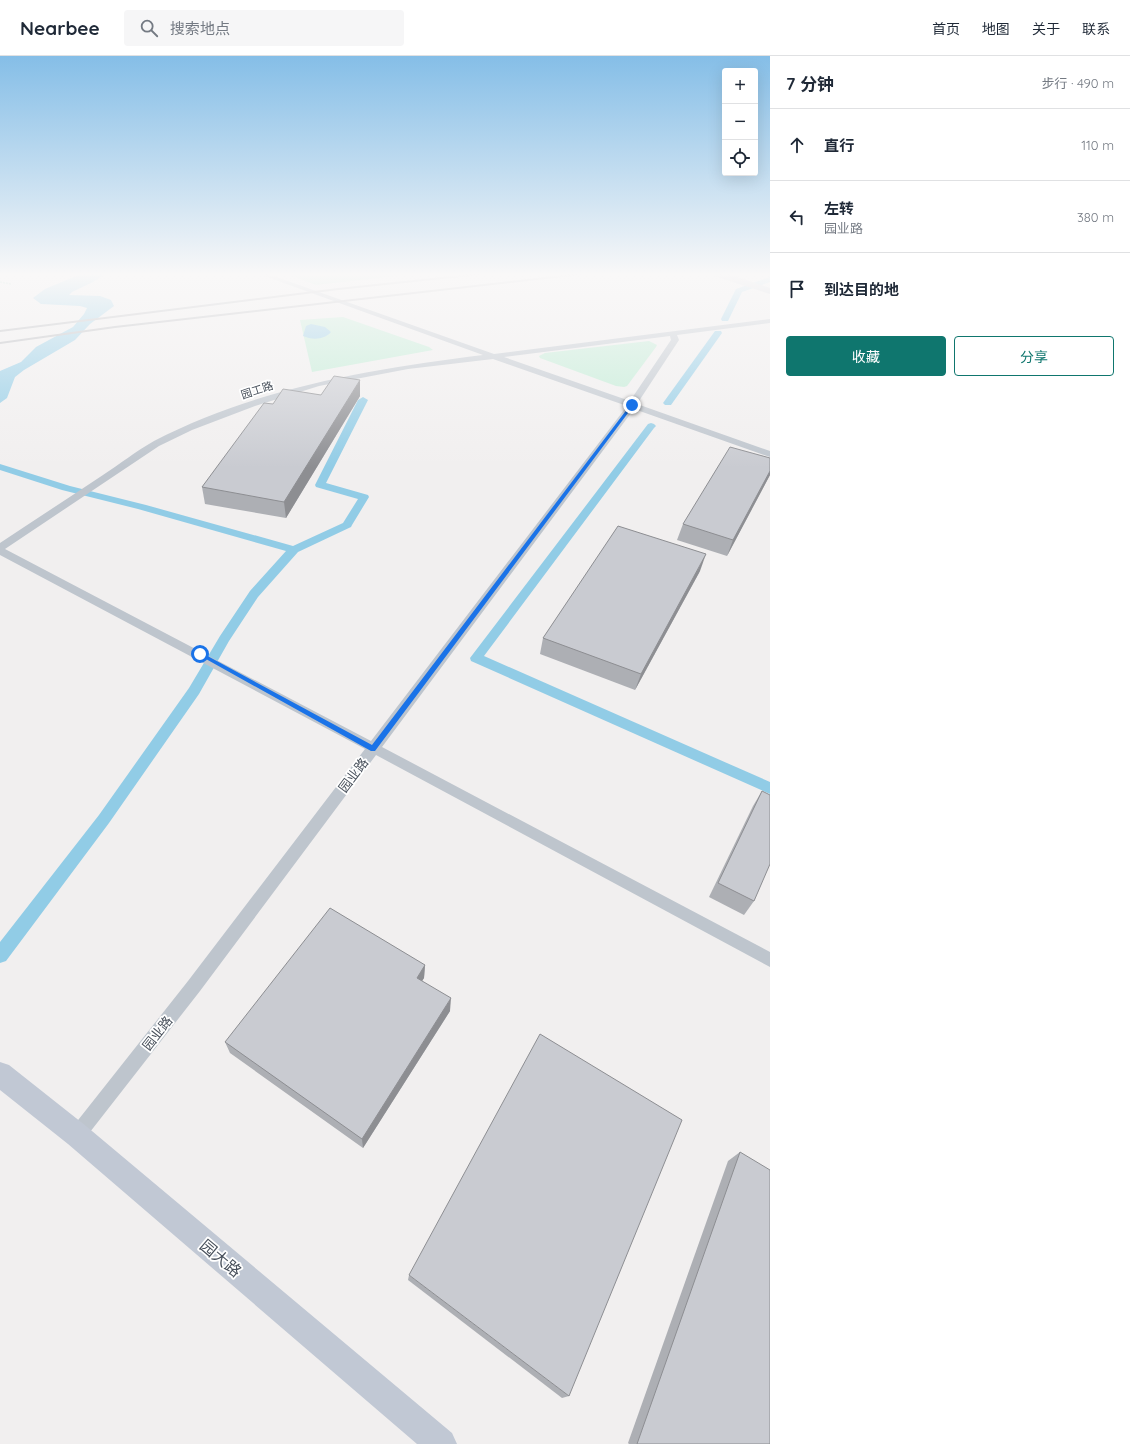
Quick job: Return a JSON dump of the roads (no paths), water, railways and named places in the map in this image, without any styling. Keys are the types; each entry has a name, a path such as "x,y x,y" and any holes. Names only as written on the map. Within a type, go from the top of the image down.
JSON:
{"street":[{"path":"445,339 770,454"},
{"name":"园工路","path":"0,550 156,444 189,428 259,402 318,384 349,377 408,367 496,357 629,339"},
{"name":"园业路","path":"77,1136 194,986 632,405 675,339"},
{"path":"0,550 200,654 373,749 770,960"},
{"name":"园大路","path":"0,1074 77,1136 441,1444"}],"water":[{"path":"51,339 76,339 15,377 7,398 0,403 0,371 21,362 36,347"}],"waterway":[{"path":"668,403 714,339"},
{"path":"294,550 347,525 364,497 320,485 363,400"},
{"path":"651,426 476,658 770,788"},
{"path":"0,467 66,488 142,507 294,550"},
{"path":"0,955 104,819 194,691 224,639 254,594 294,550"}],"railway":[{"path":"0,343 30,339"}]}
